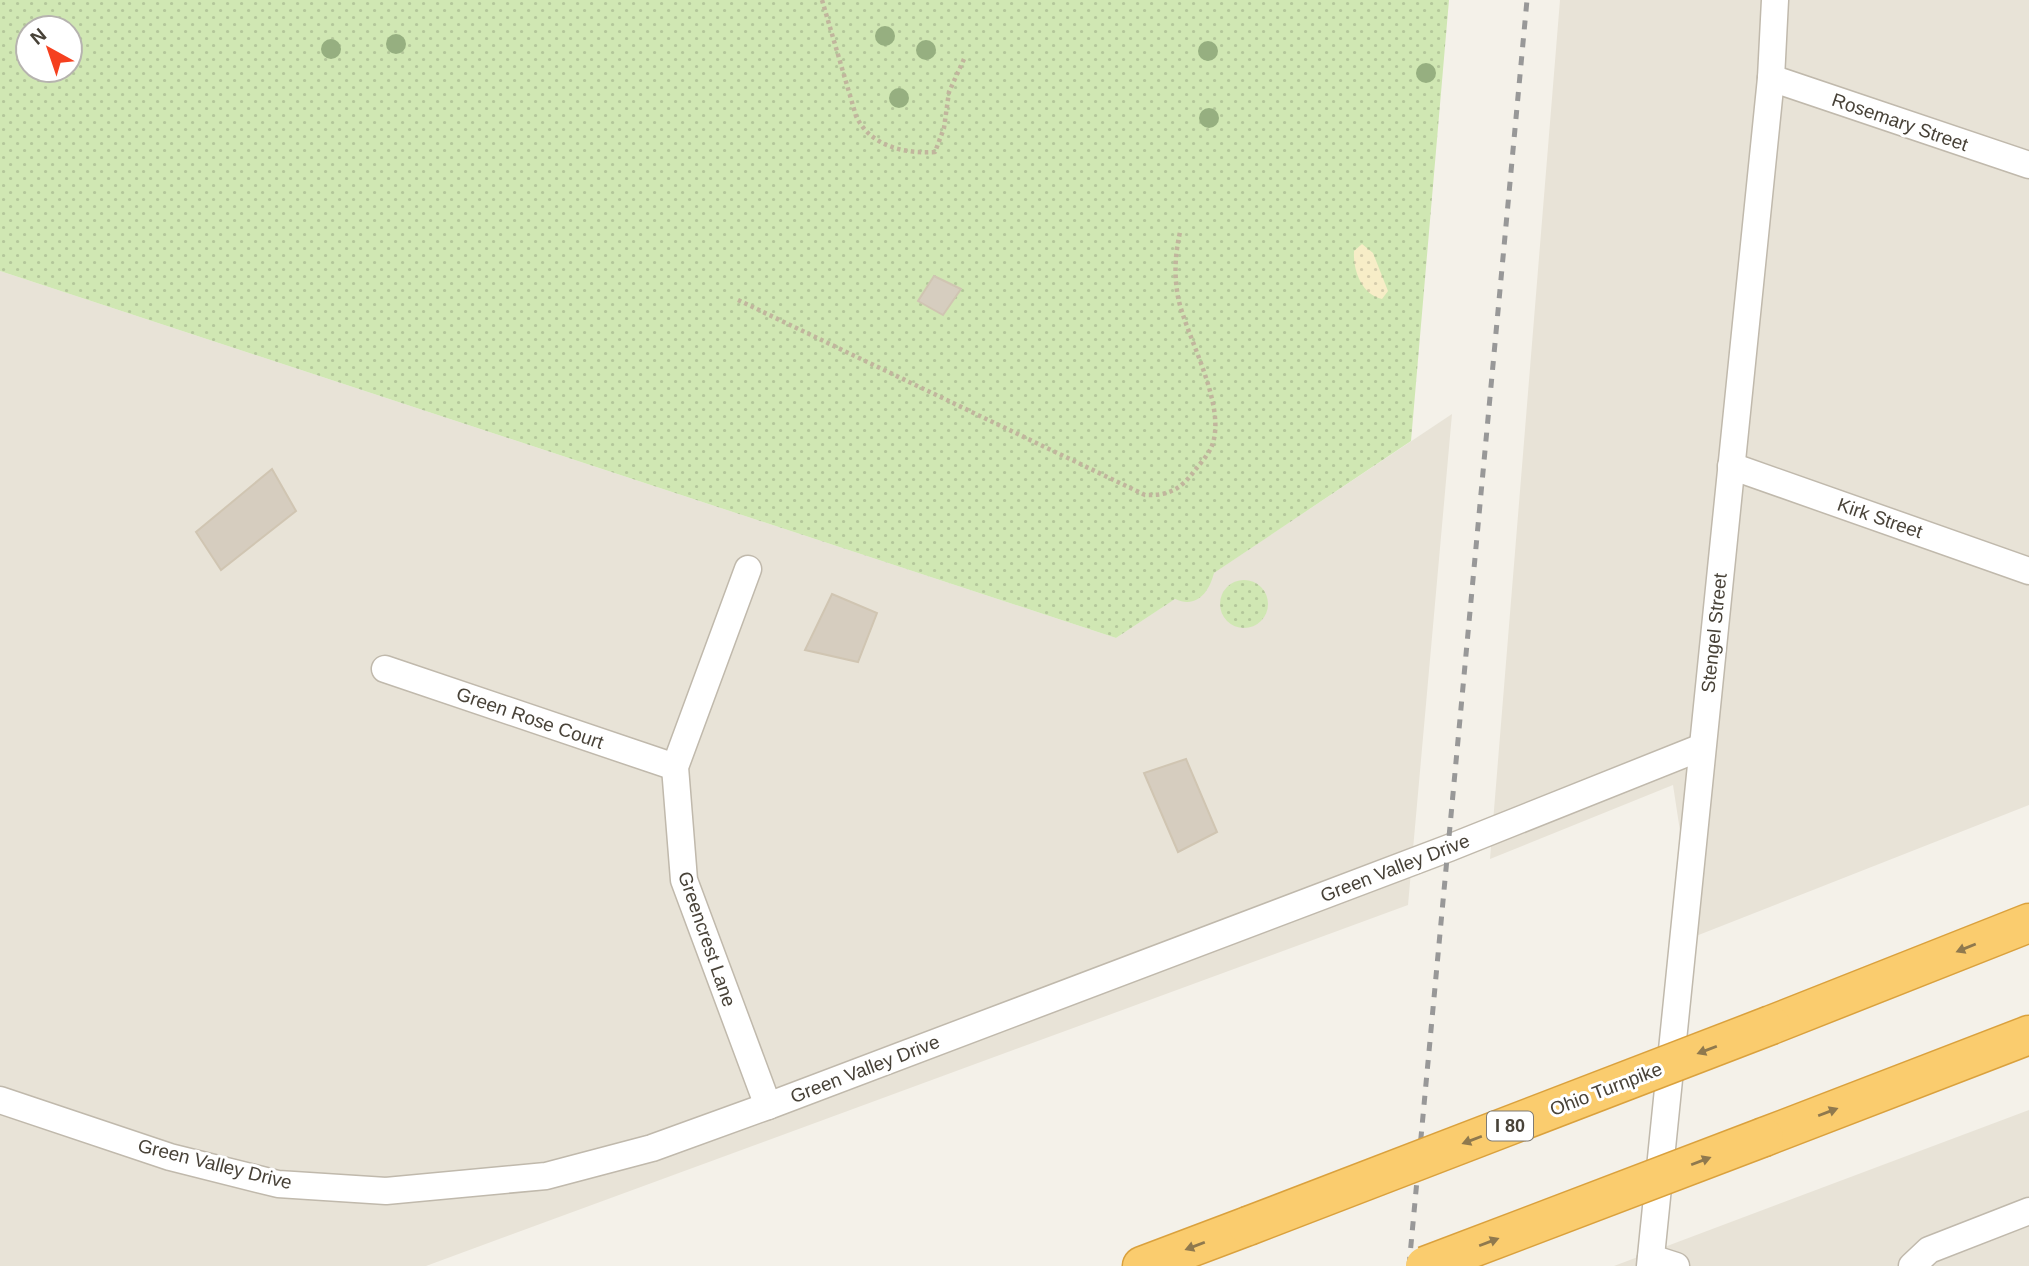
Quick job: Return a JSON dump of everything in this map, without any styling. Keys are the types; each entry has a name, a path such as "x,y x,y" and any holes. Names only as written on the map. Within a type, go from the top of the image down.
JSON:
{"highway":[{"name":"Ohio Turnpike","path":"1142,1266 1771,1026 2029,923"},
{"path":"1425,1266 2029,1035"}],"street":[{"name":"Stengel Street","path":"1651,1262 1770,78 1775,0"},
{"name":"Rosemary Street","path":"1770,78 2029,165"},
{"name":"Kirk Street","path":"1731,466 2029,571"},
{"name":"Greencrest Lane","path":"748,569 675,767 684,880 768,1106"},
{"name":"Green Rose Court","path":"385,669 675,767"},
{"name":"Green Valley Drive","path":"0,1100 170,1157 278,1184 386,1191 545,1176 652,1148 768,1106 1450,848 1702,747"},
{"path":"1912,1266 1929,1250 2029,1211"},
{"path":"1651,1262 1676,1266"}],"path":[{"path":"822,0 856,116 862,130 881,143 912,154 935,152 944,128 949,92 964,59"},
{"path":"738,300 1145,495 1163,496 1176,491 1191,476 1211,448 1214,428 1211,401 1179,300 1175,256 1180,232"}],"shaded area":[{"path":"1560,0 2029,0 2029,805 1696,936 1673,785 1490,859"},
{"path":"0,271 1116,638 1452,414 1408,905 426,1266 0,1266"},
{"path":"2029,1110 2029,1266 1614,1266"}],"green space":[{"path":"0,0 1449,0 1411,441 1214,573 1201,597 1190,602 1175,599 1116,638 0,271"},
{"path":"1244,580 1261,587 1268,604 1261,621 1244,628 1227,621 1220,604 1227,587"}],"sand":[{"path":"1362,244 1373,253 1388,291 1382,299 1364,287 1357,273 1354,251"}],"building":[{"path":"934,276 961,289 943,315 918,301"},
{"path":"272,469 296,511 221,570 196,532"},
{"path":"832,594 877,613 858,662 805,650"},
{"path":"1186,759 1217,832 1178,852 1144,773"}],"railway":[{"path":"1409,1266 1527,0"}]}
